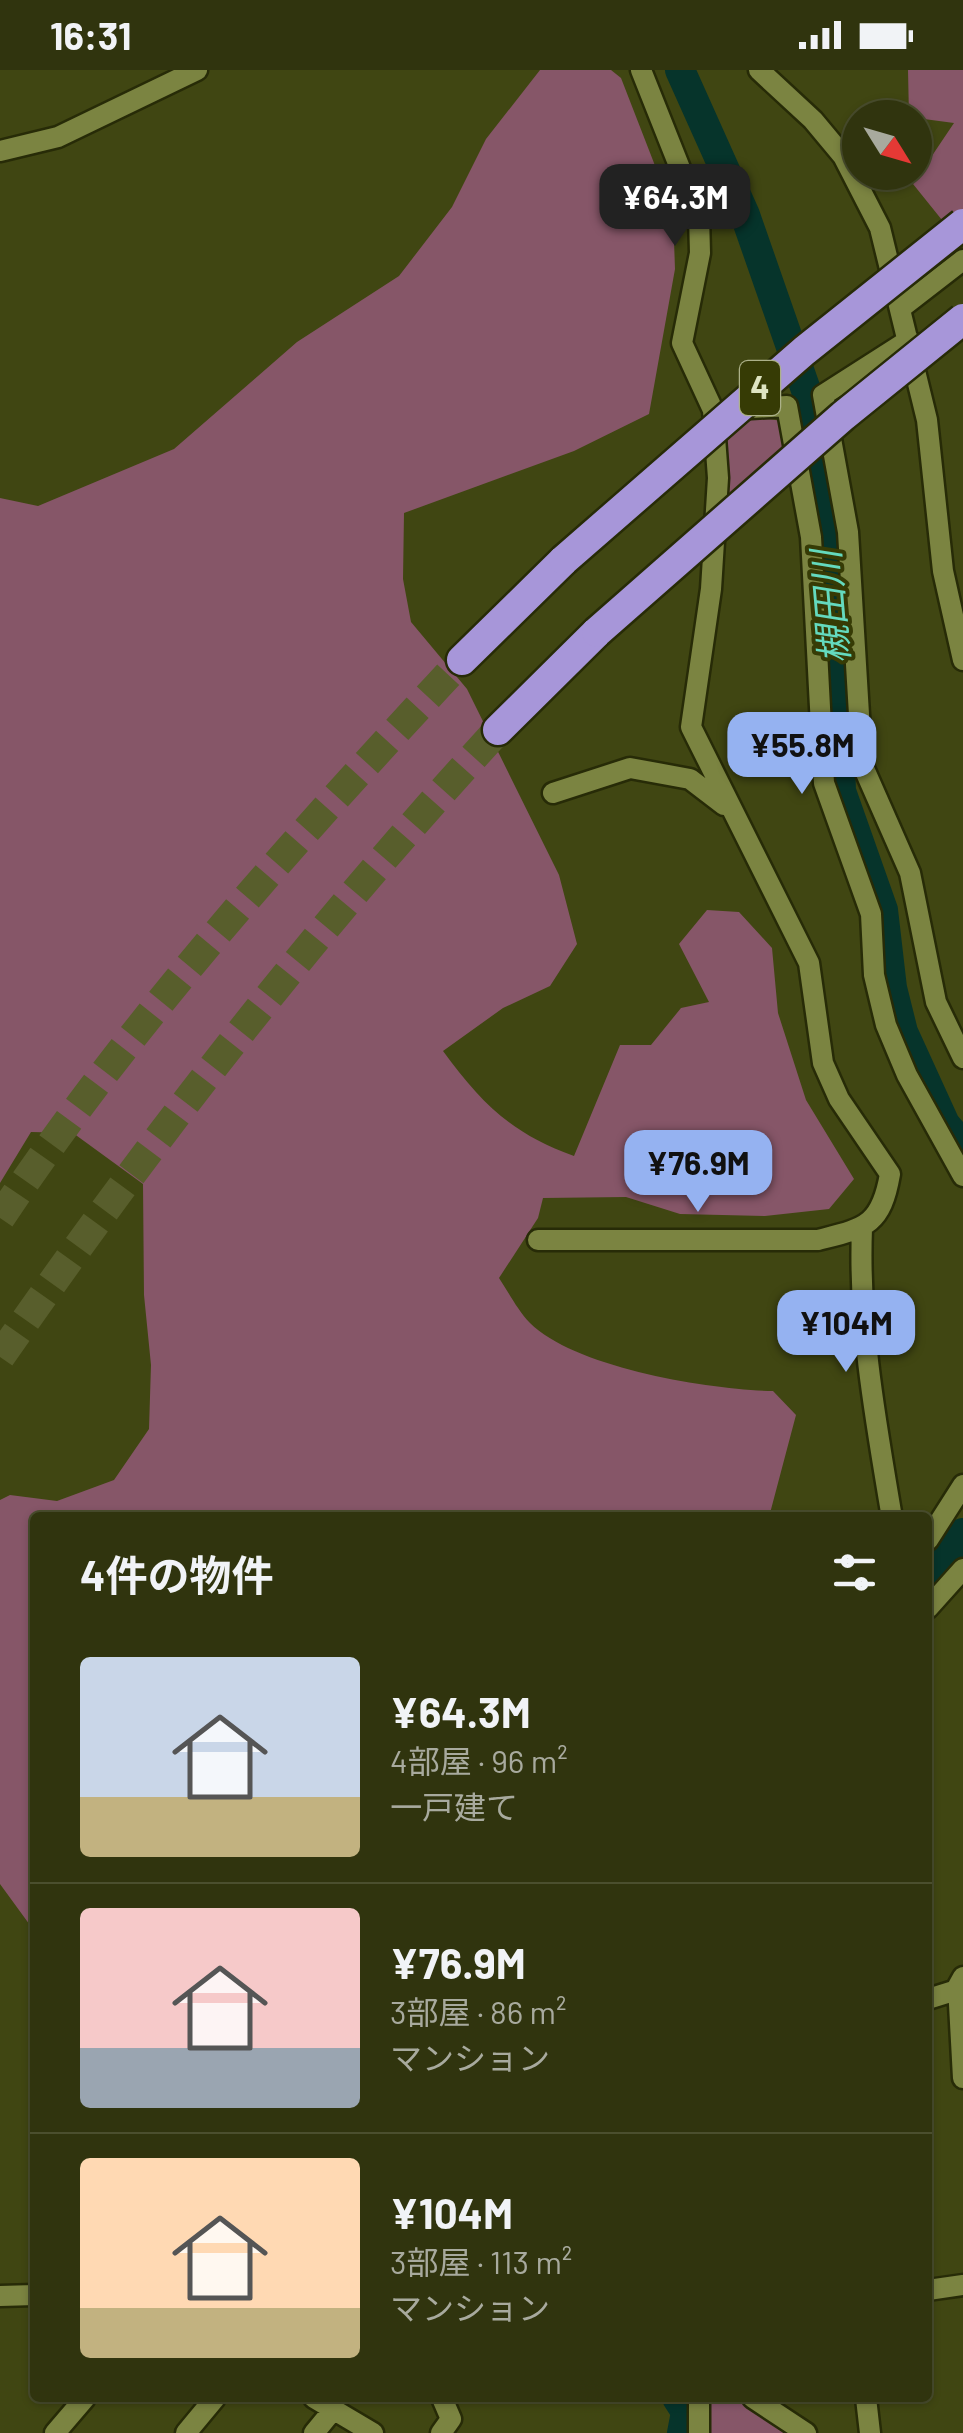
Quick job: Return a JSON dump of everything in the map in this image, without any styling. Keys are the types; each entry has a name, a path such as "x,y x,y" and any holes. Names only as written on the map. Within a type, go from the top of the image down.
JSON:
{"highway":[{"name":"4","path":"462,660 564,560 804,352 963,224"},
{"name":"4","path":"498,730 597,632 800,452 963,318"}],"street":[{"path":"0,151 58,138 197,70"},
{"path":"538,1240 818,1240 862,1228 878,1216 890,1174 839,1099 824,1063 809,963 691,726 712,588 718,478 713,410 682,343 700,253 699,216 641,70"},
{"path":"759,70 786,100 813,120 843,156 880,228 926,420 944,571 963,660"},
{"path":"902,307 963,260"},
{"path":"713,410 787,406 823,395 909,340"},
{"path":"823,395 848,532 862,764 910,873 936,1002 963,1058"},
{"path":"787,406 811,537 824,783 870,914 874,975 886,1025 906,1075 963,1176"},
{"path":"553,793 630,768 690,779 730,809"},
{"path":"862,1228 860,1274 875,1415 891,1512"},
{"path":"932,1534 963,1485"},
{"path":"934,1584 963,1568"},
{"path":"932,1997 961,1984 963,2078"},
{"path":"932,2289 963,2285"},
{"path":"0,2296 30,2295"},
{"path":"56,2433 82,2402"},
{"path":"186,2433 212,2402"},
{"path":"320,2402 373,2433"},
{"path":"441,2433 451,2418 444,2402"},
{"path":"699,2402 699,2433"},
{"path":"759,2402 806,2433"},
{"path":"866,2402 870,2433"},
{"path":"314,2433 333,2410"}],"shaded area":[{"path":"540,70 611,70 621,78 673,212 675,269 649,414 574,451 404,513 403,579 411,622 467,689 559,875 577,944 550,986 503,1008 443,1051 471,1087 500,1115 533,1138 574,1156 620,1045 651,1045 681,1008 709,1002 679,944 707,910 739,912 772,948 778,1013 806,1100 854,1179 829,1209 765,1216 680,1214 626,1197 543,1198 538,1218 499,1278 530,1323 578,1352 645,1374 773,1391 796,1415 770,1512 30,1512 30,1925 0,1884 0,1500 10,1495 57,1501 114,1480 149,1429 151,1365 144,1295 143,1184 73,1133 31,1132 0,1183 0,498 38,506 174,449 297,342 399,276 452,207 486,139"},
{"path":"908,70 963,70 963,212 946,225 918,190 932,190 932,156 954,123 932,120 932,100 909,100"},
{"path":"745,416 783,421 790,447 722,500 726,434"},
{"path":"702,2402 749,2402 796,2433 702,2433"}],"waterway":[{"name":"槻田川","path":"680,70 745,215 806,390 834,599 841,791 883,910 892,988 903,1032 945,1124 963,1145"},
{"name":"槻田川","path":"932,1573 963,1533"},
{"name":"槻田川","path":"680,2402 686,2412 682,2433"}],"tunnel":[{"path":"0,1218 162,1000 339,794 462,660"},
{"path":"0,1357 238,1035 365,881 498,730"}]}
